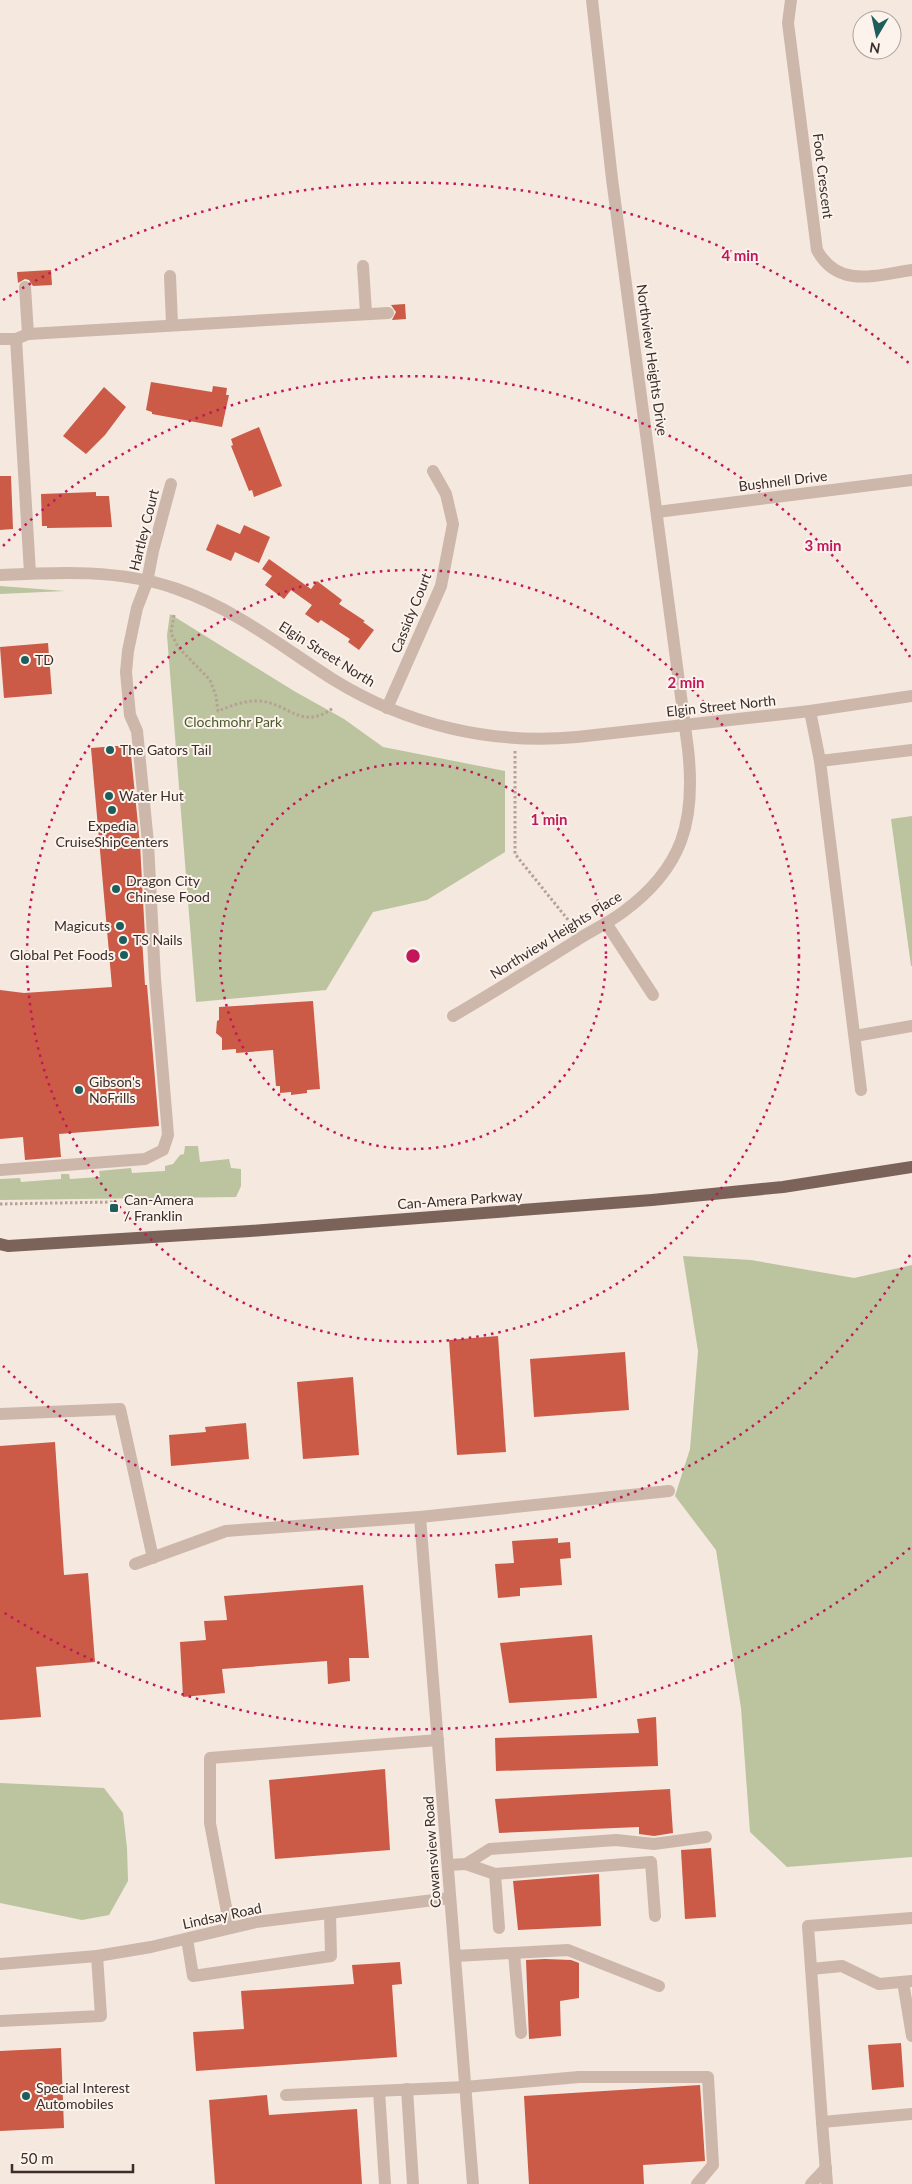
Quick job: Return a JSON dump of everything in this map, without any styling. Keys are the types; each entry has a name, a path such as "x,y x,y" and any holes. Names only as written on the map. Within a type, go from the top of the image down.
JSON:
{"main road":[{"name":"Can-Amera Parkway","path":"3,1247 250,1232 643,1201 783,1187 912,1167"}],"street":[{"name":"Northview Heights Drive","path":"592,0 612,179 685,724"},
{"name":"Foot Crescent","path":"791,0 788,23 817,250 823,261 831,269 857,277 912,270"},
{"path":"363,266 366,313"},
{"path":"170,276 172,324"},
{"path":"25,287 22,336 30,574"},
{"path":"0,339 172,324 388,313"},
{"name":"Cassidy Court","path":"387,708 441,586 452,524 446,494 433,471"},
{"name":"Bushnell Drive","path":"658,512 912,480"},
{"name":"Hartley Court","path":"0,1170 145,1159 163,1150 168,1135 155,979 147,833 137,731 130,715 126,672 128,651 137,608 147,582 153,551 171,484"},
{"name":"Elgin Street North","path":"0,575 94,573 174,588 221,607 260,629 341,684 387,708 443,727 480,735 515,739 555,739 810,711 912,696"},
{"path":"810,711 820,761 861,1090"},
{"name":"Northview Heights Place","path":"453,1016 606,923 642,897 665,872 684,836 689,816 691,795 685,724"},
{"path":"820,761 912,750"},
{"path":"606,923 653,995"},
{"path":"855,1036 912,1026"},
{"path":"0,1414 120,1409 153,1558"},
{"path":"135,1564 226,1531 420,1517 669,1490"},
{"name":"Cowansview Road","path":"420,1517 473,2184"},
{"path":"230,1928 210,1823 210,1758 438,1740"},
{"path":"466,1864 490,1849 616,1840 654,1844 706,1837"},
{"path":"448,1865 466,1864 495,1874 650,1862 655,1916"},
{"path":"495,1874 499,1928"},
{"name":"Lindsay Road","path":"0,1964 97,1956 151,1947 256,1922 450,1898"},
{"path":"187,1939 193,1976 331,1956 330,1913"},
{"path":"827,2184 808,1926 912,1918"},
{"path":"455,1956 568,1950 659,1986"},
{"path":"514,1953 521,2033"},
{"path":"0,2021 101,2016 97,1956"},
{"path":"812,1970 842,1966 879,1984 908,1982 912,2036"},
{"path":"286,2095 466,2087 579,2077 708,2077 713,2165 697,2184"},
{"path":"406,2090 413,2184"},
{"path":"379,2091 384,2184"},
{"path":"822,2122 912,2114"},
{"path":"811,2184 826,2168"}],"path":[{"path":"174,615 171,633 178,647 210,680 216,696 218,711 240,703 261,701 308,718 321,716 333,708"},
{"path":"515,739 515,854 582,937"},
{"path":"0,1204 113,1202"}],"green space":[{"path":"0,586 65,591 0,594"},
{"name":"Clochmohr Park","path":"170,614 294,691 344,719 383,747 505,771 505,852 427,900 373,912 326,990 196,1002 167,635"},
{"path":"912,816 912,966 911,966 891,819"},
{"path":"185,1146 198,1146 200,1162 229,1159 231,1168 241,1169 241,1186 236,1197 0,1200 0,1179 20,1178 21,1182 61,1179 61,1174 69,1174 70,1179 100,1177 99,1171 131,1168 132,1173 165,1171 165,1166 173,1164 180,1155 184,1154"},
{"path":"683,1256 751,1260 854,1278 912,1265 912,1857 787,1867 750,1832 741,1708 716,1550 675,1496 690,1449 698,1351"},
{"path":"0,1783 104,1788 123,1813 127,1848 128,1881 109,1915 82,1920 0,1903"}],"building":[{"path":"51,270 52,285 33,286 29,280 25,279 18,283 17,272"},
{"path":"405,304 406,319 392,320 396,312 391,305"},
{"path":"151,382 212,392 213,386 227,388 226,395 229,395 222,427 152,414 152,412 146,410"},
{"path":"104,387 126,407 105,435 86,454 63,436"},
{"path":"259,427 282,486 254,497 252,490 249,491 231,446 233,445 231,439"},
{"path":"0,476 11,476 13,529 0,530"},
{"path":"96,492 96,496 109,496 112,527 47,528 47,526 42,526 41,494"},
{"path":"217,524 240,534 244,525 270,537 259,563 235,552 231,561 206,550"},
{"path":"269,559 311,589 317,581 342,600 339,604 365,621 363,622 374,630 359,650 348,642 350,639 321,620 318,623 305,614 312,605 291,590 284,599 265,585 272,576 262,569"},
{"name":"TD","path":"48,643 52,694 4,698 0,647"},
{"name":"Gibson's NoFrills","path":"130,745 140,844 145,937 142,938 145,985 147,985 159,1126 59,1134 61,1157 25,1160 23,1137 0,1139 0,990 24,993 112,987 91,748"},
{"path":"313,1001 320,1089 307,1090 307,1093 291,1095 291,1092 280,1093 280,1086 276,1086 273,1050 236,1053 236,1049 222,1050 222,1038 216,1033 219,1007"},
{"path":"498,1336 506,1452 457,1455 449,1340"},
{"path":"625,1352 629,1410 534,1417 530,1359"},
{"path":"353,1377 359,1455 303,1459 297,1382"},
{"path":"246,1423 249,1459 171,1466 169,1435 206,1432 205,1427"},
{"path":"55,1442 64,1575 88,1573 95,1662 36,1667 41,1717 0,1720 0,1446"},
{"path":"558,1538 558,1543 570,1542 571,1558 560,1559 562,1585 520,1588 520,1596 498,1598 495,1564 514,1563 512,1541"},
{"path":"363,1585 369,1658 349,1658 350,1681 328,1684 327,1661 222,1669 225,1693 183,1697 180,1642 206,1640 204,1621 227,1620 224,1596"},
{"path":"592,1635 597,1698 509,1703 500,1643"},
{"path":"656,1717 658,1766 496,1771 495,1738 639,1733 637,1719"},
{"path":"385,1769 390,1850 275,1859 269,1780"},
{"path":"670,1789 673,1833 654,1836 639,1834 639,1827 499,1833 495,1799"},
{"path":"711,1848 716,1917 685,1919 681,1850"},
{"path":"599,1874 601,1926 518,1930 513,1881"},
{"path":"526,1960 571,1960 579,1963 579,1998 560,2001 561,2036 529,2039"},
{"path":"400,1962 402,1984 392,1985 397,2057 196,2071 193,2032 244,2029 241,1991 354,1984 352,1965"},
{"path":"901,2043 904,2087 872,2090 868,2045"},
{"path":"61,2048 64,2128 0,2131 0,2051"},
{"path":"700,2085 705,2161 643,2165 644,2184 529,2184 524,2096"},
{"path":"267,2095 269,2115 357,2109 362,2184 215,2184 209,2100"}],"place":[{"name":"TD","path":"25,660"},
{"name":"The Gators Tail","path":"110,750"},
{"name":"Water Hut","path":"109,796"},
{"name":"Expedia CruiseShipCenters","path":"112,810"},
{"name":"Dragon City Chinese Food","path":"116,889"},
{"name":"Magicuts","path":"120,926"},
{"name":"TS Nails","path":"123,940"},
{"name":"Global Pet Foods","path":"124,955"},
{"name":"Gibson's NoFrills","path":"79,1090"},
{"name":"Can-Amera / Franklin","path":"114,1208"},
{"name":"Special Interest Automobiles","path":"26,2096"}]}
